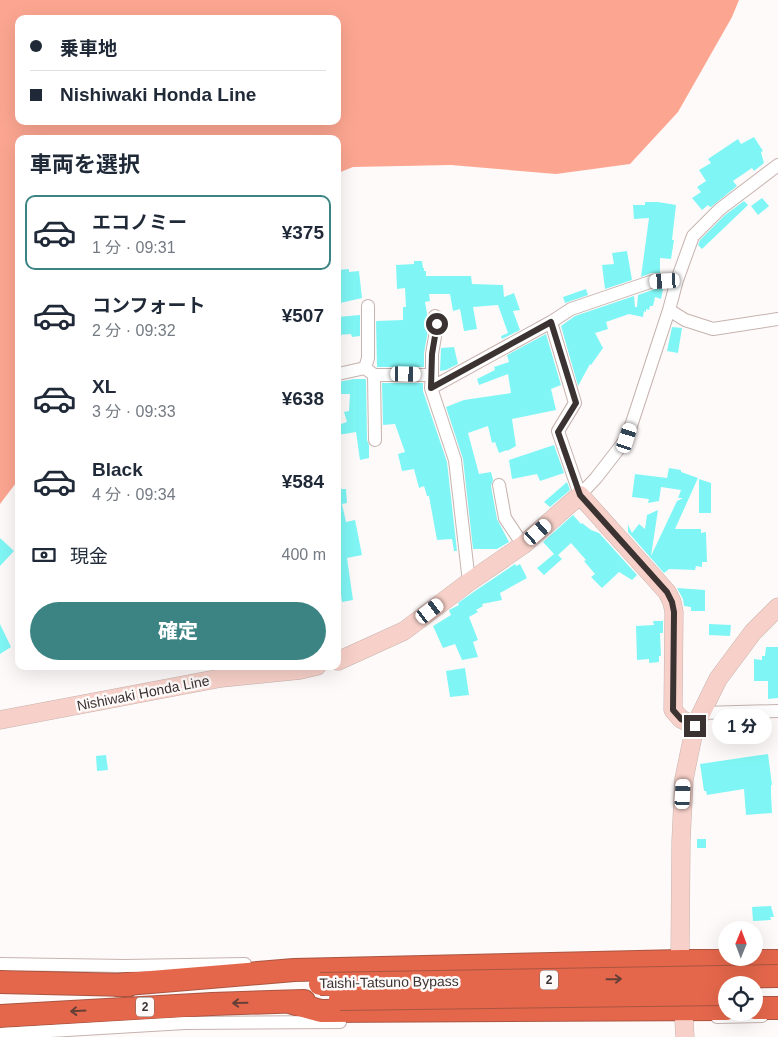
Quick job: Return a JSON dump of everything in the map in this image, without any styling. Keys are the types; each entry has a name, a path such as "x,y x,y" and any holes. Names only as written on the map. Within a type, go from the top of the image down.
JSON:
{"highway":[{"path":"321,991 516,966 681,958 778,961"},
{"name":"Taishi-Tatsuno Bypass","path":"0,1016 212,1004 289,1002 321,991 778,976"},
{"name":"Taishi-Tatsuno Bypass","path":"0,982 321,991 718,994"},
{"path":"321,991 518,1010 684,1013 718,1010"},
{"path":"763,993 778,993"},
{"path":"763,1008 778,1008"}],"main road":[{"path":"341,660 404,631 469,582 523,545 580,495 652,574 670,597 674,612 673,710 681,719 698,720"},
{"path":"685,1037 681,958 681,841 684,779 698,720 718,680 753,632 778,607"},
{"name":"Nishiwaki Honda Line","path":"0,720 221,672 255,670"}],"street":[{"path":"551,322 576,403 558,432 580,495 596,478 627,438 677,280 693,236 720,209 778,166"},
{"path":"341,374 370,372 431,381 551,322 570,309 653,281 677,280"},
{"path":"368,306 368,358 375,440"},
{"path":"669,310 685,320 713,329 778,318"},
{"path":"435,316 437,324 432,354 431,381 456,460 469,582"},
{"path":"499,485 505,518 523,545"},
{"path":"698,720 778,711"},
{"path":"763,953 778,953"},
{"path":"0,964 134,966 681,958 718,954"},
{"path":"0,1034 184,1023 684,1013 778,1015"}],"shaded area":[{"path":"0,0 739,0 732,17 678,112 630,164 556,174 451,165 353,167 341,172 341,135 15,135 15,484 0,504"}],"building":[{"path":"754,137 763,151 761,152 764,163 754,171 752,168 733,181 737,186 711,207 708,205 702,210 692,198 701,192 697,187 706,181 699,170 711,163 708,159 738,139 741,144"},
{"path":"762,198 769,206 758,215 751,206"},
{"path":"744,201 748,205 702,249 698,245 700,240 725,215"},
{"path":"645,202 676,205 671,259 660,258 660,273 651,273 641,277 649,218 634,219 633,205 645,205"},
{"path":"627,251 632,280 605,289 602,265 614,264 612,253"},
{"path":"414,261 422,261 426,276 471,276 472,284 503,285 504,297 514,293 520,310 513,311 520,330 502,339 501,336 508,333 498,305 473,307 477,329 464,331 460,309 453,311 450,294 429,294 430,301 425,302 429,325 424,353 424,367 377,367 376,321 403,320 403,307 406,307 405,288 397,289 396,265 414,264"},
{"path":"349,269 349,272 359,271 362,298 341,303 341,270"},
{"path":"586,289 588,295 565,303 563,297"},
{"path":"655,289 663,289 661,299 655,297 653,306 650,306 649,310 646,309 646,312 644,311 643,317 629,314 606,322 608,329 595,333 603,348 590,364 578,386 561,326 575,316 634,296 635,307 637,307 638,295"},
{"path":"360,315 360,336 352,337 351,334 341,335 341,317"},
{"path":"672,327 682,328 678,353 667,351"},
{"path":"546,334 561,385 551,389 556,410 512,419 516,446 507,451 499,453 495,442 492,443 488,426 468,433 479,474 491,472 493,480 491,486 497,519 509,542 497,549 473,549 463,459 446,407 464,400 511,393 508,374 479,385 477,379 495,370 494,367 509,362 507,355"},
{"path":"454,347 458,364 440,371 441,348"},
{"path":"366,379 369,458 360,460 356,432 341,434 341,424 347,422 344,412 349,411 350,394 341,394 341,381"},
{"path":"382,383 423,383 423,391 447,462 457,551 454,551 452,539 437,540 429,496 427,496 424,486 419,488 414,469 402,471 398,454 405,452 395,424 383,425"},
{"path":"554,445 564,473 540,481 537,474 512,479 509,460"},
{"path":"669,468 681,470 681,472 698,478 675,529 701,529 701,533 706,532 707,562 702,562 702,567 696,566 695,570 669,569 664,573 628,532 628,525 632,533 639,524 645,529 647,515 658,510 651,556 677,501 683,498 678,498 681,490 661,487 659,501 648,503 649,499 632,497 635,474 667,478"},
{"path":"699,479 711,483 711,513 699,513"},
{"path":"567,482 570,490 550,507 544,502"},
{"path":"341,489 346,489 347,503 342,504 346,522 355,520 362,555 347,558 353,600 342,602"},
{"path":"573,515 581,524 599,533 637,575 632,580 619,572 602,588 591,577 595,574 571,543 558,555 562,559 544,575 537,568 554,554 543,542"},
{"path":"0,538 14,551 0,566"},
{"path":"515,564 516,566 520,564 527,578 500,593 502,600 482,604 483,606 476,610 478,612 469,617 478,640 473,642 478,657 462,660 455,644 443,648 433,626 451,615 449,610 459,605 458,603"},
{"path":"677,588 705,590 705,611 691,611 691,607 684,606 683,599"},
{"path":"653,621 663,621 663,633 660,633 661,656 659,656 659,662 649,663 649,659 637,660 636,626 654,625"},
{"path":"0,624 11,647 0,654"},
{"path":"709,624 731,625 730,636 709,635"},
{"path":"766,647 778,647 778,698 768,699 768,681 754,681 754,659 762,660 762,656 765,656"},
{"path":"465,668 469,695 450,697 446,671"},
{"path":"768,754 772,785 772,813 746,815 744,789 707,795 706,791 704,791 700,764"},
{"path":"106,755 108,770 97,771 96,756"},
{"path":"697,839 706,839 706,848 697,848"},
{"path":"771,906 774,917 770,917 771,920 753,921 752,907"}],"route":[{"path":"437,324 432,354 431,388 551,322 576,403 558,432 580,495 652,574 667,592 672,602 674,612 673,710 681,719 695,726"}]}
